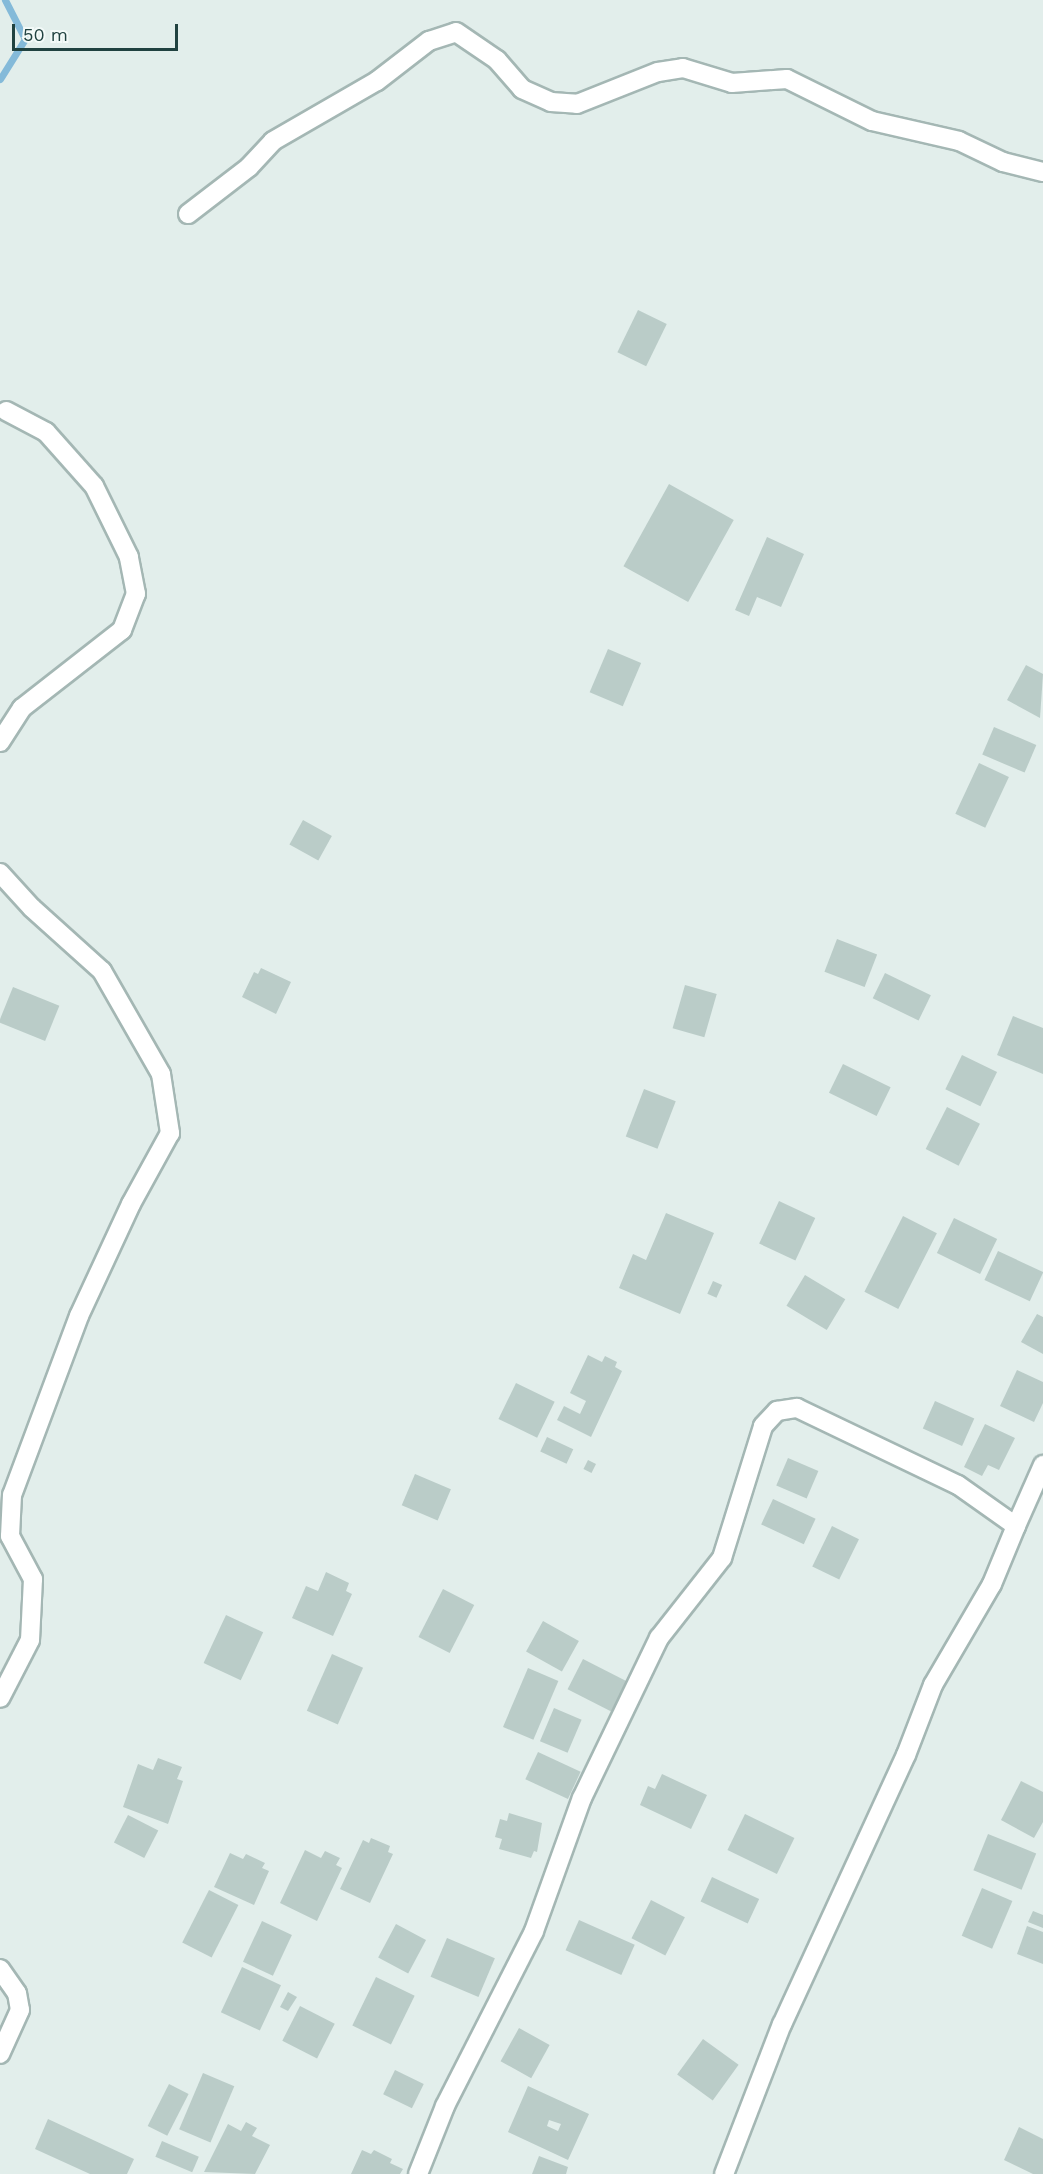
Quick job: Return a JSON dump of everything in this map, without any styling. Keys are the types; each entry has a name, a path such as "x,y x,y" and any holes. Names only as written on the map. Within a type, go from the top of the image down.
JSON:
{"street":[{"path":"188,214 249,167 273,141 377,81 429,41 456,32 497,60 522,89 551,102 577,104 658,72 683,68 732,83 787,79 872,121 959,141 1003,162 1043,172"},
{"path":"0,742 22,708 122,630 136,594 129,557 94,486 46,432 6,411"},
{"path":"0,873 32,908 102,971 161,1074 170,1133 131,1204 79,1316 12,1495 10,1536 33,1578 30,1640 0,1698"},
{"path":"418,2174 445,2106 534,1931 582,1798 659,1638 722,1558 763,1426 777,1412 797,1408 958,1485 1016,1526"},
{"path":"724,2174 782,2024 906,1755 933,1684 992,1584 1043,1465"},
{"path":"0,1969 17,1993 20,2010 0,2054"}],"building":[{"path":"638,310 667,324 646,366 617,352"},
{"path":"669,484 734,520 688,602 623,566"},
{"path":"767,537 804,554 781,607 757,597 749,616 735,610"},
{"path":"608,649 641,663 623,706 590,692"},
{"path":"1026,665 1043,674 1040,718 1007,700"},
{"path":"994,727 1036,745 1025,773 982,755"},
{"path":"979,763 1009,777 985,828 955,814"},
{"path":"303,820 332,836 318,860 289,844"},
{"path":"837,939 877,954 865,987 824,972"},
{"path":"261,968 291,982 276,1014 242,997 254,972 258,974"},
{"path":"885,973 931,995 919,1021 873,998"},
{"path":"685,985 717,994 704,1037 673,1028"},
{"path":"13,987 59,1006 45,1041 0,1023"},
{"path":"1013,1016 1043,1028 1043,1074 997,1055"},
{"path":"962,1055 997,1072 980,1106 945,1089"},
{"path":"843,1064 891,1087 877,1116 829,1093"},
{"path":"644,1089 676,1101 657,1149 626,1137"},
{"path":"947,1107 980,1124 959,1166 926,1149"},
{"path":"779,1201 815,1218 795,1261 759,1244"},
{"path":"666,1213 714,1233 680,1314 619,1288 633,1254 646,1260"},
{"path":"903,1216 937,1233 898,1309 864,1292"},
{"path":"954,1218 997,1239 980,1274 937,1253"},
{"path":"998,1251 1043,1272 1030,1301 984,1280"},
{"path":"805,1275 845,1299 827,1330 786,1306"},
{"path":"713,1281 722,1285 716,1298 707,1294"},
{"path":"1037,1314 1043,1317 1043,1354 1021,1342"},
{"path":"588,1355 602,1362 605,1356 617,1362 615,1367 622,1371 591,1437 557,1420 564,1406 580,1414 586,1401 570,1393"},
{"path":"1017,1370 1043,1382 1043,1403 1034,1422 1000,1406"},
{"path":"516,1383 555,1402 537,1438 498,1419"},
{"path":"935,1401 974,1418 962,1446 923,1428"},
{"path":"985,1424 1015,1438 999,1470 988,1465 982,1476 964,1467"},
{"path":"547,1437 573,1449 567,1464 540,1452"},
{"path":"788,1458 818,1471 807,1499 776,1486"},
{"path":"588,1460 596,1464 591,1473 583,1469"},
{"path":"415,1474 451,1489 438,1521 402,1505"},
{"path":"773,1499 816,1519 804,1544 761,1524"},
{"path":"832,1526 859,1539 839,1580 812,1566"},
{"path":"326,1572 349,1583 346,1591 352,1594 333,1636 292,1618 306,1586 318,1591"},
{"path":"443,1589 474,1605 450,1653 418,1637"},
{"path":"226,1615 263,1632 241,1680 204,1663"},
{"path":"543,1621 579,1641 562,1671 526,1652"},
{"path":"332,1654 363,1668 338,1724 307,1711"},
{"path":"583,1659 627,1681 611,1712 568,1689"},
{"path":"528,1668 558,1681 533,1740 503,1727"},
{"path":"554,1708 582,1720 568,1753 540,1741"},
{"path":"538,1752 581,1772 568,1799 525,1779"},
{"path":"158,1758 182,1767 177,1779 183,1781 168,1824 123,1807 138,1764 153,1770"},
{"path":"662,1774 707,1795 691,1829 640,1805 648,1786 655,1789"},
{"path":"1021,1781 1043,1792 1043,1822 1034,1838 1001,1820"},
{"path":"509,1813 542,1823 537,1852 534,1851 531,1858 499,1849 502,1839 495,1837 500,1819 507,1821"},
{"path":"745,1814 794,1838 777,1874 727,1850"},
{"path":"128,1815 158,1830 144,1858 114,1843"},
{"path":"988,1834 1036,1853 1022,1890 973,1870"},
{"path":"371,1838 390,1846 388,1852 393,1854 370,1903 340,1889 363,1840 369,1843"},
{"path":"305,1850 321,1858 325,1851 340,1858 336,1865 342,1868 317,1921 280,1903"},
{"path":"230,1853 243,1859 246,1854 265,1863 262,1868 269,1871 254,1905 214,1887"},
{"path":"712,1877 759,1899 748,1923 701,1901"},
{"path":"982,1888 1012,1901 992,1949 962,1936"},
{"path":"209,1890 238,1905 212,1958 182,1943"},
{"path":"651,1900 685,1917 665,1956 631,1938"},
{"path":"1033,1911 1043,1915 1043,1928 1028,1922"},
{"path":"579,1920 635,1945 621,1975 566,1950"},
{"path":"262,1921 292,1935 273,1976 243,1962"},
{"path":"396,1924 426,1940 408,1974 378,1958"},
{"path":"1027,1926 1043,1932 1043,1964 1017,1954"},
{"path":"447,1938 495,1958 478,1997 431,1977"},
{"path":"242,1967 281,1985 260,2030 221,2012"},
{"path":"376,1977 415,1996 391,2044 352,2026"},
{"path":"288,1992 297,1997 288,2011 280,2007"},
{"path":"300,2006 335,2024 317,2058 282,2041"},
{"path":"519,2028 550,2045 531,2078 501,2061"},
{"path":"703,2039 739,2065 713,2100 677,2075"},
{"path":"395,2070 424,2084 412,2108 383,2094"},
{"path":"203,2073 234,2086 210,2142 179,2129"},
{"path":"169,2084 189,2094 167,2136 148,2126"},
{"path":"528,2086 589,2114 568,2160 508,2132","holes":["549,2120 561,2124 558,2131 547,2126"]},
{"path":"48,2119 134,2159 127,2174 90,2174 35,2149"},
{"path":"246,2122 257,2128 252,2136 270,2145 255,2174 204,2172 228,2124 241,2131"},
{"path":"1019,2127 1043,2139 1043,2174 1033,2174 1004,2160"},
{"path":"162,2141 199,2157 192,2172 155,2157"},
{"path":"362,2150 371,2154 374,2150 392,2159 390,2163 403,2169 400,2174 351,2174"},
{"path":"539,2156 568,2167 566,2174 532,2174"}],"waterway":[{"path":"0,79 25,39 5,0"}]}
